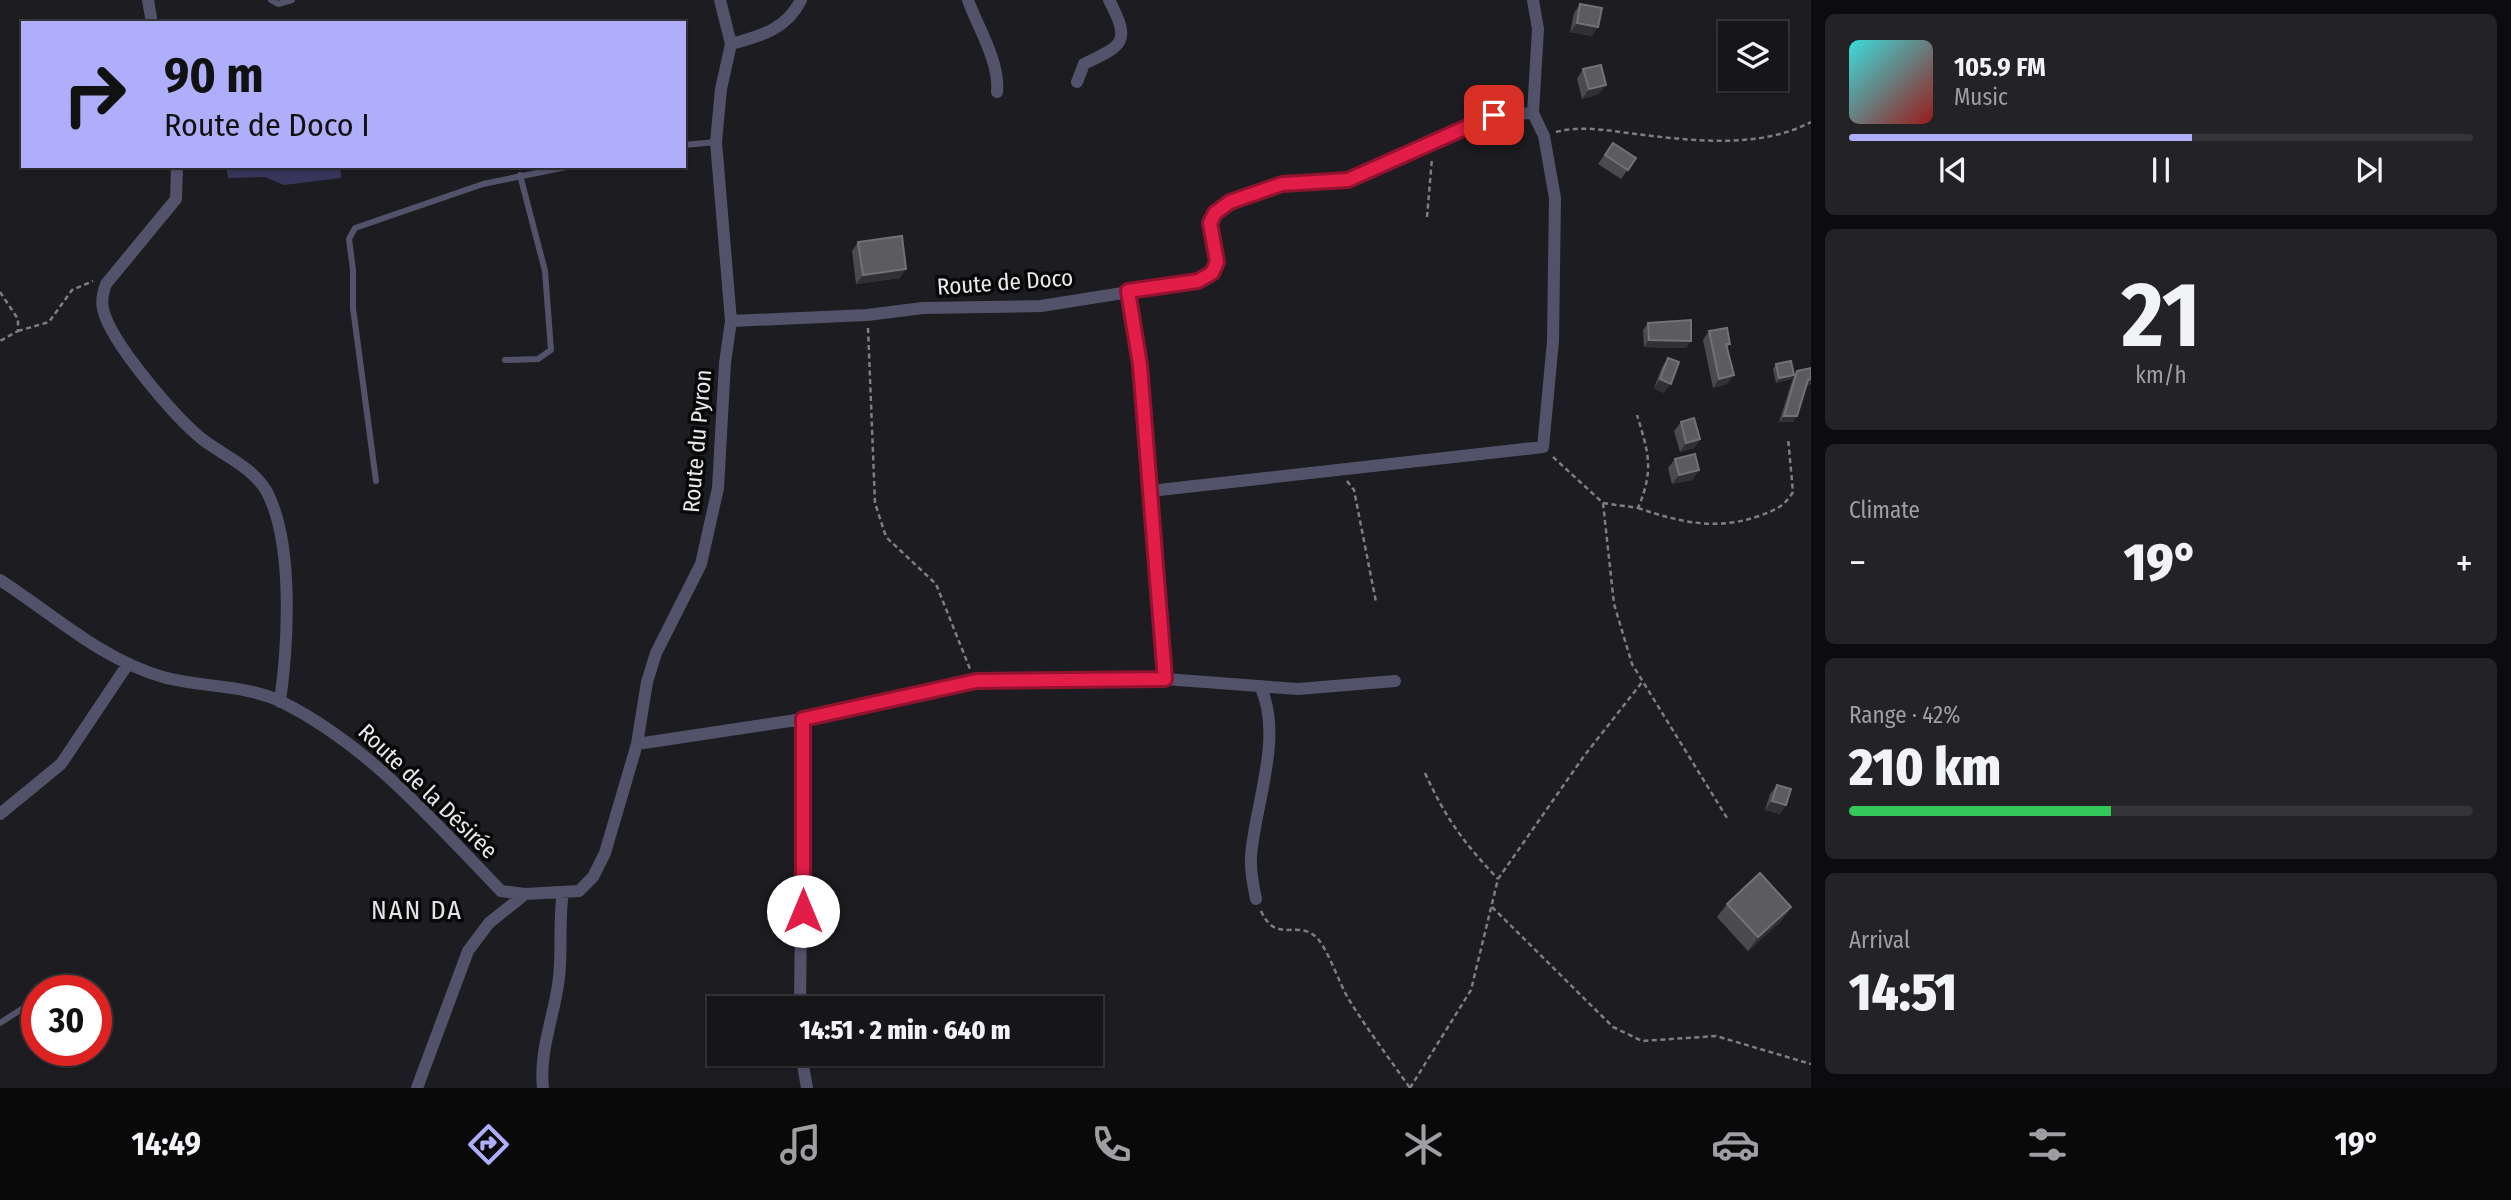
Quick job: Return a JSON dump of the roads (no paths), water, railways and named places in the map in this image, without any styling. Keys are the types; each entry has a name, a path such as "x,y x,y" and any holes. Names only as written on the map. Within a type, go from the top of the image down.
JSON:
{"street":[{"path":"148,0 152,21"},
{"name":"Route du Pyron","path":"525,894 579,891 593,877 605,853 637,744 640,713 653,663 701,564 710,528 718,488 725,363 731,321 716,142 720,89 731,44 720,0"},
{"path":"731,44 772,33 795,12 800,0"},
{"path":"968,0 994,66 998,81 997,92"},
{"path":"1077,82 1084,64 1115,49 1122,40 1123,26 1109,0"},
{"path":"1150,491 1543,447 1553,341 1555,198 1544,136 1533,113 1538,29 1533,0"},
{"name":"Route de Doco","path":"731,321 867,315 923,309 1041,306 1198,281 1212,273 1217,262 1210,223 1215,213 1230,202 1282,184 1348,180 1494,115 1533,113"},
{"path":"177,168 176,199 106,284 102,293 103,311 114,336 181,422 255,474 267,492 277,517 286,598 286,659 280,702"},
{"path":"1128,291 1140,365 1165,679"},
{"name":"Route de la Désirée","path":"0,580 128,664 165,677 250,690 280,702 337,733 382,769 501,891 525,894"},
{"path":"0,814 61,764 128,664"},
{"path":"637,744 803,719 976,681 1165,679 1297,689 1395,681"},
{"path":"1256,899 1251,857 1263,792 1269,719 1266,699 1260,686"},
{"path":"800,996 803,719"},
{"path":"543,1088 544,1057 561,960 559,935 563,892"},
{"path":"417,1088 468,951 489,923 525,894"},
{"path":"803,1066 807,1088"}],"lane":[{"path":"271,0 278,4 292,0"},
{"path":"686,145 716,142"},
{"path":"376,481 353,308 354,270 349,239 355,228 421,208 483,184 560,168"},
{"path":"505,360 538,359 551,350 545,271 520,175"},
{"path":"0,1023 21,1010"}],"district":[{"name":"NAN DA","path":"417,910"}]}
